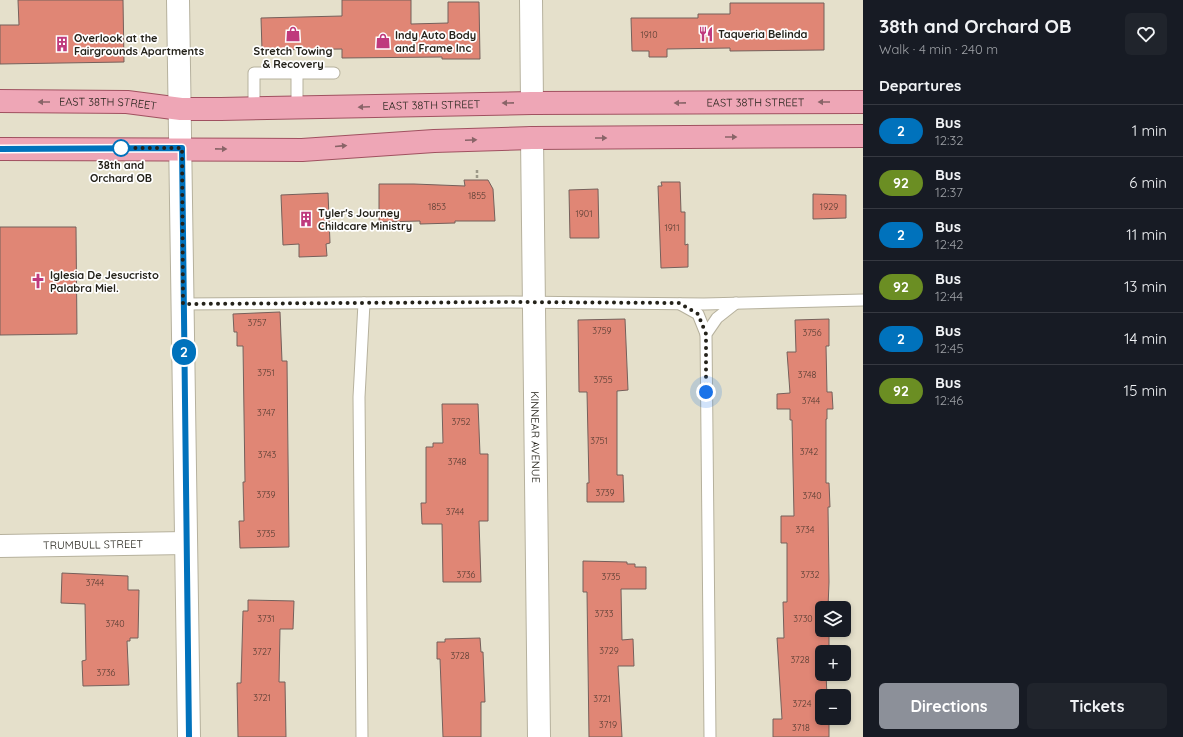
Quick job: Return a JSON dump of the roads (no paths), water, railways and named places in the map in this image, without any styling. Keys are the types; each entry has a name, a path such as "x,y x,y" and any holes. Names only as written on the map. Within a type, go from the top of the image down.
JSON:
{"main road":[{"name":"EAST 38TH STREET","path":"0,101 127,102 181,109 254,109 532,103 863,102"},
{"path":"0,149 182,148 302,150 434,141 532,138 863,136"}],"street":[{"path":"178,0 182,148 189,737"},
{"path":"531,0 532,103"},
{"name":"KINNEAR AVENUE","path":"532,138 539,737"},
{"name":"TRUMBULL STREET","path":"0,546 186,543"}],"lane":[{"path":"254,109 254,73 334,73"},
{"path":"296,73 296,108"},
{"path":"183,304 534,302 736,303 863,300"},
{"path":"362,737 359,397 364,303"},
{"path":"679,303 698,314 706,334 710,737"},
{"path":"706,334 717,318 736,303"}],"place":[{"name":"Stretch Towing & Recovery","path":"293,34"},
{"name":"Taqueria Belinda","path":"706,34"},
{"name":"Indy Auto Body and Frame Inc","path":"383,41"},
{"name":"Overlook at the Fairgrounds Apartments","path":"62,44"},
{"name":"38th and Orchard OB","path":"121,148"},
{"name":"Tyler's Journey Childcare Ministry","path":"306,219"},
{"name":"Iglesia De Jesucristo Palabra Miel.","path":"38,281"}]}
